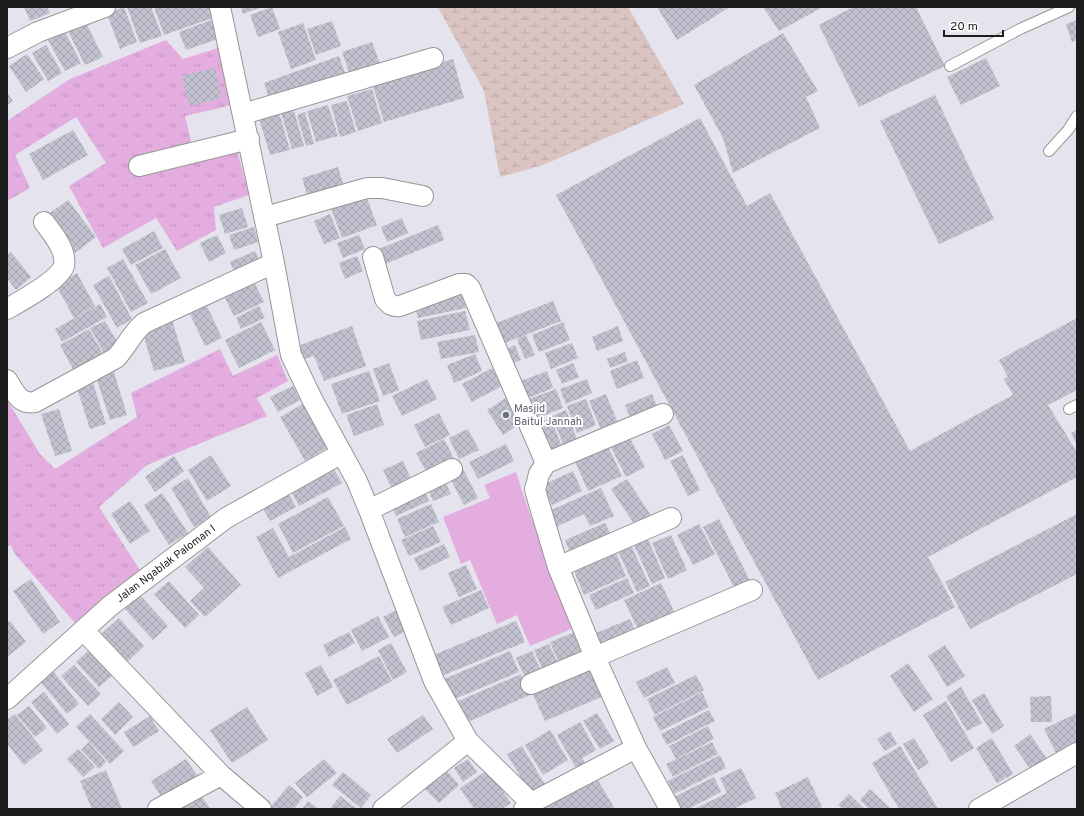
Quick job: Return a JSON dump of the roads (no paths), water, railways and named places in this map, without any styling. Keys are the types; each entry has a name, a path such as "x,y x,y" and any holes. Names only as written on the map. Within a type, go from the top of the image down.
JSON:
{"street":[{"path":"7,48 38,32 105,7"},
{"path":"220,7 265,217 290,355 342,453 370,510 434,681 468,741 528,806 636,748"},
{"path":"243,114 433,58"},
{"path":"139,166 249,139"},
{"path":"265,217 367,188 382,188 424,196"},
{"path":"7,309 38,291 60,272 64,265 62,249 44,222"},
{"path":"373,257 385,299 389,305 394,307 459,284 466,284 470,288 546,464"},
{"path":"7,380 19,398 29,403 35,402 116,358 124,350 135,330 144,323 274,263"},
{"path":"663,414 546,464 539,474 536,489 558,567 595,656 636,748 670,809"},
{"name":"Jalan Ngablak Paloman I","path":"7,698 110,606 226,518 342,453"},
{"path":"370,510 452,469"},
{"path":"558,567 671,518"},
{"path":"531,684 752,590"},
{"path":"83,630 221,775 261,809"},
{"path":"383,809 468,741"},
{"path":"979,809 1077,753"},
{"path":"158,809 221,775"}],"lane":[{"path":"950,66 1020,29 1069,7"},
{"path":"1048,151 1068,130 1077,116"}],"place":[{"name":"Masjid Baitul Jannah","path":"506,415"}]}
